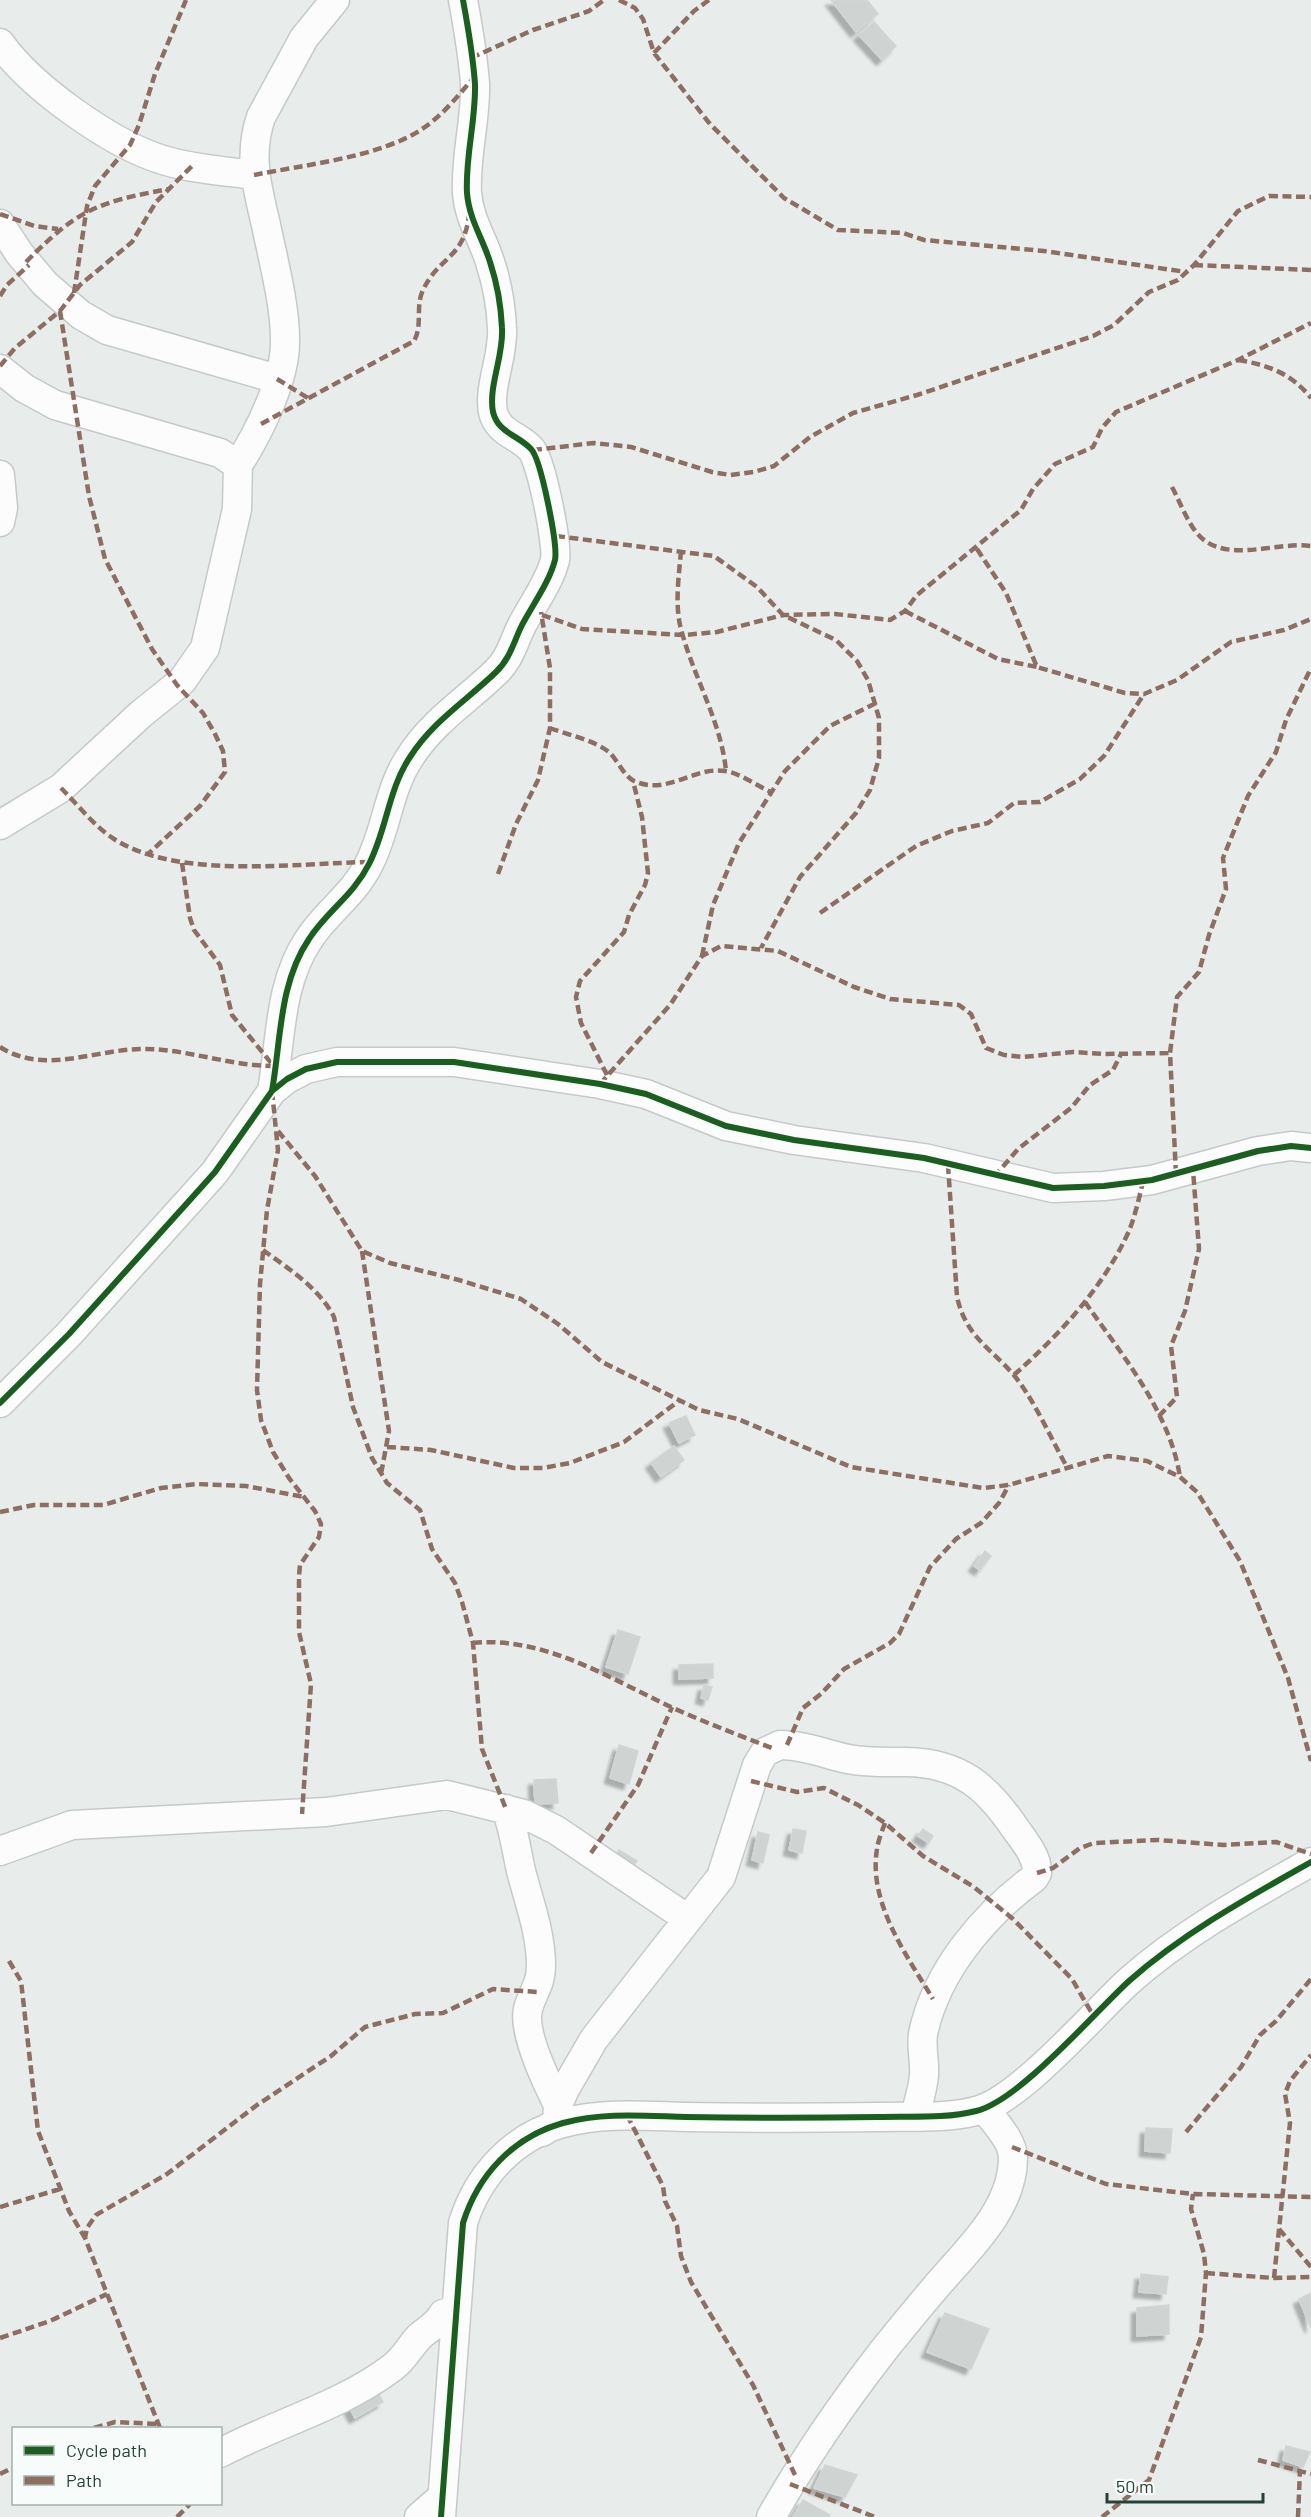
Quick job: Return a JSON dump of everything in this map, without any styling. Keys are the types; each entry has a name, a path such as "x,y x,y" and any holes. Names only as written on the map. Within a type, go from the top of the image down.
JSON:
{"street":[{"path":"0,825 61,788 141,714 182,681 205,648 237,509 240,484 238,465 256,436 277,379 286,341 273,255 254,175 253,151 261,117 304,38 336,0"},
{"path":"272,1091 280,1049 284,1001 290,980 304,948 310,937 355,889 367,868 380,842 388,802 409,758 434,724 499,670 510,654 520,629 552,569 557,549 540,464 533,450 501,427 493,411 492,398 501,360 502,329 490,261 469,210 467,192 475,85 463,0"},
{"path":"0,43 31,79 100,128 137,149 164,160 254,175"},
{"path":"0,224 19,253 45,284 81,315 107,330 277,379"},
{"path":"0,369 24,388 55,405 206,447 232,459 238,465"},
{"path":"0,475 3,508 0,522"},
{"path":"0,1403 69,1334 215,1172 272,1091 287,1079 306,1069 337,1062 454,1062 497,1066 646,1094 726,1126 794,1140 924,1158 1053,1188 1104,1186 1152,1180 1258,1151 1290,1146 1311,1148"},
{"path":"419,2517 441,2507 463,2223 471,2199 500,2159 557,2122 558,2105 594,2040 721,1877 757,1765 772,1748 787,1745 878,1763 937,1764 955,1769 979,1785 1001,1808 1027,1845 1035,1861 1037,1873 992,1914 948,1971 931,2003 923,2036 924,2075 915,2116"},
{"path":"0,1851 52,1830 100,1822 326,1812 447,1795 506,1809 556,1830 688,1919"},
{"path":"506,1809 514,1830 519,1862 535,1919 541,1964 537,1992 528,2010 529,2023 539,2068 558,2105"},
{"path":"542,2132 561,2123 586,2118 627,2115 802,2118 915,2116 951,2115 984,2108 1017,2087 1089,2023 1129,1981 1175,1945 1249,1897 1311,1862"},
{"path":"771,2517 795,2475 828,2426 882,2353 986,2228 1008,2190 1012,2167 1012,2147 984,2108"},
{"path":"222,2452 346,2397 385,2373 409,2353 419,2338 440,2321 443,2314 456,2310"}],"building":[{"path":"831,0 867,0 878,14 856,32"},
{"path":"874,22 896,46 882,60 859,35"},
{"path":"686,1416 695,1435 679,1443 669,1423"},
{"path":"674,1446 684,1460 661,1477 651,1463"},
{"path":"985,1551 991,1556 980,1570 974,1566"},
{"path":"618,1630 640,1637 628,1674 606,1667"},
{"path":"713,1664 713,1678 679,1679 679,1665"},
{"path":"704,1685 712,1687 708,1700 701,1698"},
{"path":"619,1745 638,1751 629,1784 610,1778"},
{"path":"556,1779 558,1803 535,1804 534,1780"},
{"path":"793,1829 806,1831 802,1853 789,1850"},
{"path":"923,1829 933,1836 929,1843 918,1836"},
{"path":"758,1832 769,1835 763,1863 752,1860"},
{"path":"619,1850 637,1861 629,1874 611,1863"},
{"path":"1146,2128 1172,2129 1170,2153 1145,2151"},
{"path":"1141,2274 1168,2277 1166,2294 1139,2292"},
{"path":"1311,2293 1311,2328 1299,2299"},
{"path":"1169,2305 1169,2334 1137,2336 1137,2308"},
{"path":"945,2313 989,2329 971,2369 927,2352"},
{"path":"376,2389 383,2402 355,2418 348,2405"},
{"path":"1286,2446 1310,2452 1303,2467 1283,2460"},
{"path":"825,2465 857,2475 845,2497 814,2488"},
{"path":"803,2500 830,2515 829,2517 793,2517"}],"marked path":[{"path":"74,293 87,206 95,186 130,145 139,125 155,74 186,0"},
{"path":"471,58 533,30 589,11 604,0"},
{"path":"619,0 635,8 643,19 654,53 710,124 784,198 838,230 903,233 924,240 1044,251 1186,272"},
{"path":"654,53 694,11 709,0"},
{"path":"254,175 341,159 405,139 436,118 474,77"},
{"path":"0,366 15,348 60,311 80,285 132,242 156,202 193,165"},
{"path":"26,262 60,230 90,211 123,199 169,189"},
{"path":"533,450 594,443 631,447 712,472 730,475 754,472 774,466 810,437 853,413 917,395 1093,336 1114,325 1149,292 1178,280 1194,265 1238,211 1269,196 1311,197"},
{"path":"0,214 34,226 58,229"},
{"path":"261,424 414,341 417,335 419,303 423,290 436,270 462,240 469,215"},
{"path":"0,296 7,285 29,265"},
{"path":"1194,265 1311,270"},
{"path":"60,311 89,496 105,559 152,649 177,685 203,713 223,751 225,772 200,806 147,855"},
{"path":"542,615 582,629 684,635 717,632 783,615 835,614 890,620 905,611 917,595 1021,510 1033,489 1055,464 1093,447 1102,428 1116,412 1238,360 1311,323"},
{"path":"1238,360 1269,368 1287,376 1311,398"},
{"path":"277,379 308,398"},
{"path":"1172,487 1196,532 1207,542 1220,548 1250,550 1297,545 1311,546"},
{"path":"556,536 714,556 757,587 783,615 836,640 857,661 868,680 879,718 879,758 870,790 856,813 800,877 761,948"},
{"path":"977,549 1006,593 1037,667 1125,693 1144,694 1177,680 1231,642 1284,630 1311,619"},
{"path":"681,551 678,579 680,625 718,734 726,771"},
{"path":"905,611 998,659 1037,667"},
{"path":"498,874 516,824 538,780 550,728 550,668 541,612"},
{"path":"1176,1174 1170,1053 1177,997 1199,972 1209,935 1226,889 1223,858 1248,796 1276,752 1286,720 1311,668"},
{"path":"820,913 916,846 952,831 988,823 1014,803 1040,802 1080,779 1104,756 1144,694"},
{"path":"702,956 713,905 739,843 785,771 830,726 876,703"},
{"path":"550,728 604,748 630,779 646,785 658,785 702,773 725,771 771,792"},
{"path":"607,1075 581,1023 576,997 580,981 624,932 629,915 645,885 648,873 642,817 633,781"},
{"path":"61,788 93,822 114,839 140,852 170,860 203,865 238,866 370,862"},
{"path":"182,863 190,918 194,930 220,965 232,1015 276,1069"},
{"path":"600,1084 670,1005 702,956 721,946 778,951 854,987 890,999 959,1005 971,1014 986,1048 1004,1055 1023,1057 1073,1052 1170,1053"},
{"path":"0,1047 17,1055 34,1059 69,1059 122,1050 157,1049 240,1063 274,1066"},
{"path":"994,1177 1018,1149 1071,1108 1090,1085 1113,1070 1121,1054"},
{"path":"272,1091 278,1150 267,1210 260,1284 257,1390 261,1420 273,1452 289,1478 315,1511 321,1524 319,1537 300,1565 299,1576 299,1632 311,1684 302,1814"},
{"path":"278,1131 315,1176 362,1251 390,1263 459,1280 521,1299 558,1324 602,1362 699,1410 738,1419 851,1467 983,1488 1009,1485 1108,1456 1147,1461 1180,1477 1197,1492 1240,1561 1288,1678 1311,1761"},
{"path":"948,1165 957,1297 961,1310 966,1322 979,1340 1021,1384 1067,1467"},
{"path":"1159,1416 1177,1397 1171,1346 1185,1311 1199,1249 1193,1170"},
{"path":"1014,1375 1064,1326 1107,1272 1129,1231 1143,1182"},
{"path":"263,1250 312,1288 334,1317 353,1407 372,1458 387,1483 420,1510 432,1549 455,1583 473,1643 482,1749 506,1809"},
{"path":"362,1251 389,1431 381,1474"},
{"path":"1085,1302 1129,1364 1155,1407 1175,1453 1180,1477"},
{"path":"387,1447 431,1450 514,1468 543,1468 570,1463 624,1442 680,1400"},
{"path":"0,1512 34,1505 103,1505 161,1488 196,1484 246,1486 304,1497"},
{"path":"787,1745 803,1708 821,1694 844,1669 890,1643 899,1634 930,1567 956,1539 981,1523 999,1503 1009,1485"},
{"path":"473,1643 525,1646 575,1661 683,1713 772,1748"},
{"path":"591,1853 638,1785 672,1707"},
{"path":"751,1781 797,1792 824,1788 858,1805 885,1823 923,1856 974,1887 1013,1919 1072,1979 1094,2017"},
{"path":"885,1823 877,1849 878,1889 901,1947 933,1999"},
{"path":"1037,1873 1053,1868 1080,1848 1094,1843 1158,1840 1224,1845 1276,1842 1311,1854"},
{"path":"9,1961 21,1981 38,2131 69,2211 85,2238"},
{"path":"1186,2132 1241,2067 1260,2035 1276,2021 1311,1979"},
{"path":"160,2427 85,2238 87,2228 96,2215 167,2174 257,2105 331,2056 365,2027 415,2014 443,2013 493,1989 537,1992"},
{"path":"1274,2278 1290,2123 1285,2094 1290,2081 1311,2055"},
{"path":"627,2115 663,2186 665,2201 677,2226 681,2256 691,2282 753,2385 795,2475"},
{"path":"1012,2147 1106,2184 1193,2194 1311,2197"},
{"path":"0,2207 60,2189"},
{"path":"1102,2517 1149,2480 1201,2337 1206,2273 1204,2254 1191,2209 1193,2194"},
{"path":"1279,2229 1311,2267"},
{"path":"1206,2273 1274,2278 1311,2277"},
{"path":"0,2338 50,2321 107,2294"},
{"path":"98,2427 115,2422 158,2424"},
{"path":"1258,2460 1311,2474"},
{"path":"0,2474 12,2468"},
{"path":"1298,2517 1300,2470"},
{"path":"790,2484 875,2517"},
{"path":"177,2517 189,2505"}],"cycle path":[{"path":"272,1091 286,993 299,956 316,929 363,875 375,851 397,783 410,757 439,722 501,667 545,585 555,560 548,503 535,456 526,444 499,425 493,412 493,392 502,338 501,320 492,270 468,202 467,179 475,84 463,0"},
{"path":"0,1403 69,1334 215,1172 272,1091 287,1079 306,1069 337,1062 454,1062 600,1084 646,1094 726,1126 794,1140 924,1158 1053,1188 1104,1186 1152,1180 1258,1151 1291,1146 1311,1148"},
{"path":"441,2517 463,2223 478,2189 488,2174 513,2148 545,2129 593,2117 927,2117 976,2111 994,2104 1034,2074 1129,1981 1172,1947 1194,1931 1311,1862"}]}
